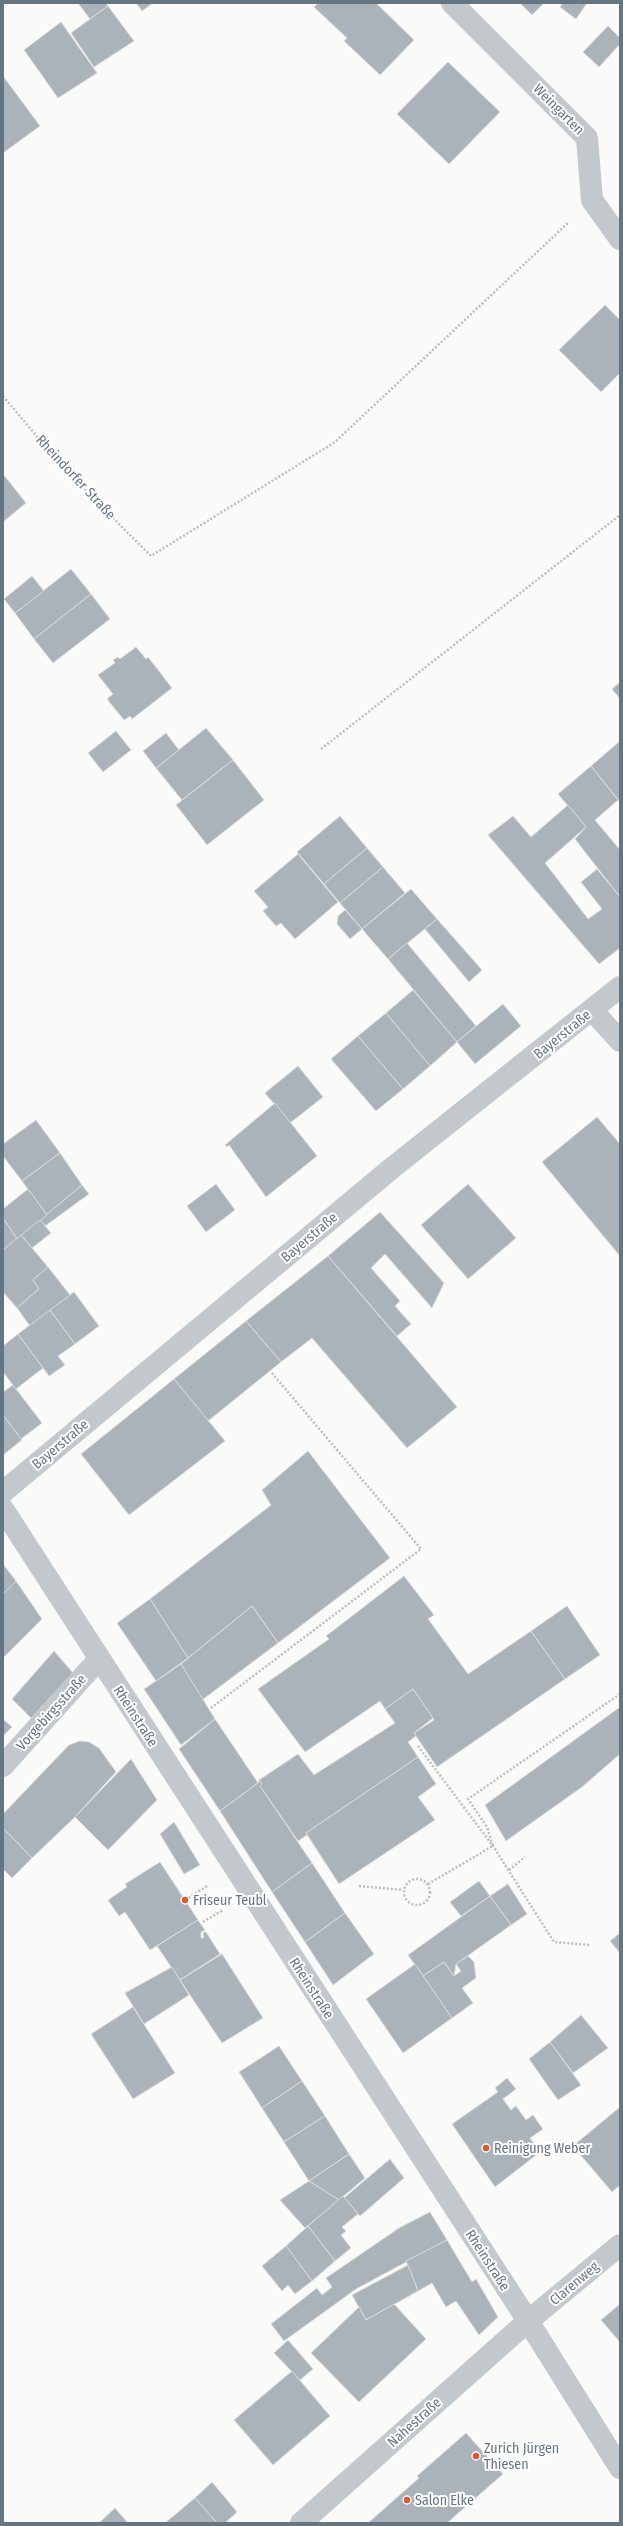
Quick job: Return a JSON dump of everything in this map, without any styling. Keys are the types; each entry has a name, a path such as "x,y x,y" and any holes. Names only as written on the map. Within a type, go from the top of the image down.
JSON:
{"street":[{"name":"Weingarten","path":"452,3 587,138 592,200"},
{"path":"592,200 620,238"},
{"name":"Bayerstraße","path":"3,1492 392,1168 620,987"},
{"path":"592,1010 620,1041"},
{"name":"Rheinstraße","path":"3,1509 528,2321 620,2468"},
{"name":"Vorgebirgsstraße","path":"3,1766 99,1659"},
{"name":"Clarenweg","path":"528,2321 620,2245"},
{"name":"Nahestraße","path":"301,2523 528,2321"}],"path":[{"name":"Rheindorfer Straße","path":"3,396 66,471 151,556 335,442 592,200"},
{"path":"321,749 620,515"},
{"path":"211,1708 421,1549 271,1372"},
{"path":"493,1846 486,1827 468,1798 620,1694"},
{"path":"418,1746 493,1846 554,1942 590,1945"},
{"path":"428,1884 493,1846"},
{"path":"509,1870 525,1857"},
{"path":"418,1878 428,1884 430,1894 425,1903 415,1906 406,1901 403,1890 408,1880 418,1878"},
{"path":"185,1900 214,1881"},
{"path":"359,1886 403,1890"},
{"path":"203,1922 229,1906"}],"building":[{"path":"78,3 106,3 108,6 90,19"},
{"path":"136,3 153,3 142,11"},
{"path":"318,3 376,3 414,40 380,75 344,41 347,38 314,7"},
{"path":"520,3 544,3 532,15"},
{"path":"563,3 587,3 576,19 560,7"},
{"path":"108,6 134,41 94,67 71,33"},
{"path":"61,22 97,73 58,98 24,50"},
{"path":"608,26 620,38 620,44 599,67 583,52"},
{"path":"448,62 500,112 449,164 397,114"},
{"path":"3,76 40,126 3,153"},
{"path":"605,305 620,320 620,373 601,392 559,350"},
{"path":"3,474 26,503 3,522"},
{"path":"71,569 91,594 34,639 15,613"},
{"path":"32,576 44,591 15,613 4,599"},
{"path":"91,594 110,619 53,663 34,639"},
{"path":"136,647 146,659 148,657 172,688 132,719 130,716 124,720 107,699 113,694 98,675 115,663 113,660 118,657 120,659"},
{"path":"620,682 620,699 612,689"},
{"path":"206,728 233,760 182,800 156,768"},
{"path":"116,731 131,750 103,772 88,753"},
{"path":"166,733 179,750 156,768 143,751"},
{"path":"620,741 620,802 591,766"},
{"path":"233,760 264,800 207,845 176,805"},
{"path":"591,766 618,800 595,820 620,850 620,897 575,839 586,827 558,794"},
{"path":"568,805 586,827 545,863 588,919 602,909 581,882 597,869 620,897 620,948 599,964 488,835 513,816 531,837"},
{"path":"340,816 367,848 324,884 297,852"},
{"path":"367,848 383,867 340,903 324,884"},
{"path":"298,854 338,902 295,939 281,923 276,926 263,911 268,907 254,891"},
{"path":"383,867 405,893 362,929 340,903"},
{"path":"411,889 437,919 388,959 362,929"},
{"path":"345,910 362,929 350,939 337,924 338,916"},
{"path":"437,919 482,970 469,982 425,929"},
{"path":"407,943 476,1026 457,1042 388,959"},
{"path":"413,990 457,1042 430,1066 386,1013"},
{"path":"503,1004 521,1026 475,1064 457,1042"},
{"path":"386,1013 430,1066 403,1089 358,1036"},
{"path":"358,1036 403,1089 376,1111 331,1059"},
{"path":"298,1066 323,1097 290,1123 265,1093"},
{"path":"275,1103 317,1156 266,1197 229,1145 227,1147 225,1145"},
{"path":"597,1117 620,1144 620,1256 542,1162"},
{"path":"36,1120 60,1153 22,1181 3,1156 3,1144"},
{"path":"60,1153 82,1185 47,1215 22,1181"},
{"path":"216,1184 235,1210 206,1232 187,1206"},
{"path":"468,1184 516,1238 468,1279 421,1225"},
{"path":"82,1185 89,1194 45,1226 40,1220"},
{"path":"28,1189 47,1215 17,1239 3,1218 3,1209"},
{"path":"380,1212 444,1283 432,1308 385,1254 371,1268 400,1301 395,1306 411,1324 397,1336 328,1256"},
{"path":"3,1218 17,1239 3,1250"},
{"path":"40,1220 51,1233 32,1248 21,1235"},
{"path":"21,1235 48,1267 33,1280 39,1289 17,1308 3,1292 3,1250"},
{"path":"328,1256 457,1407 407,1448 312,1338 281,1362 246,1321"},
{"path":"48,1267 70,1295 30,1326 17,1308 39,1289 33,1280"},
{"path":"74,1292 99,1326 75,1344 50,1310"},
{"path":"50,1310 75,1344 58,1356 65,1365 49,1376 18,1334"},
{"path":"246,1321 281,1362 208,1421 174,1379"},
{"path":"18,1334 43,1368 16,1389 3,1372 3,1346"},
{"path":"174,1379 225,1441 129,1515 81,1454"},
{"path":"13,1385 42,1423 21,1439 3,1415 3,1392"},
{"path":"3,1415 22,1440 3,1455"},
{"path":"308,1451 390,1558 278,1643 252,1606 188,1658 150,1599 271,1505 262,1490"},
{"path":"3,1564 16,1581 3,1594"},
{"path":"404,1576 434,1615 428,1619 468,1674 531,1631 565,1679 437,1767 414,1733 434,1720 413,1689 385,1709 380,1701 305,1752 258,1689 329,1639 326,1636"},
{"path":"16,1581 42,1619 3,1658 3,1594"},
{"path":"150,1599 188,1658 156,1681 117,1623"},
{"path":"252,1606 278,1643 202,1700 181,1664"},
{"path":"567,1606 600,1655 565,1679 531,1631"},
{"path":"54,1651 73,1673 31,1718 12,1699"},
{"path":"181,1664 215,1719 181,1745 144,1689"},
{"path":"413,1689 433,1718 414,1733 416,1736 408,1742 418,1757 306,1833 307,1835 298,1841 260,1786 262,1784 259,1780 298,1754 314,1775 395,1723 385,1709"},
{"path":"620,1707 620,1754 582,1787 506,1841 485,1805"},
{"path":"3,1719 12,1727 3,1736"},
{"path":"215,1719 258,1783 220,1811 179,1749"},
{"path":"80,1741 89,1742 99,1748 116,1772 75,1817 32,1858 3,1828 3,1814 69,1745"},
{"path":"418,1757 436,1784 418,1797 435,1820 339,1884 306,1833"},
{"path":"131,1759 157,1800 108,1850 75,1817"},
{"path":"259,1780 262,1784 260,1786 312,1863 272,1892 220,1811 258,1783"},
{"path":"174,1822 200,1865 184,1874 160,1834"},
{"path":"3,1828 32,1858 12,1878 3,1869"},
{"path":"160,1862 198,1920 150,1950 125,1912 119,1916 108,1900 127,1887 125,1884"},
{"path":"312,1863 345,1913 305,1942 272,1892"},
{"path":"479,1881 490,1896 461,1916 450,1902"},
{"path":"508,1884 527,1914 511,1925 490,1896"},
{"path":"490,1896 511,1925 456,1964 454,1976 444,1962 423,1976 408,1955"},
{"path":"345,1913 374,1954 333,1985 305,1942"},
{"path":"198,1920 205,1930 201,1932 201,1938 204,1938 203,1932 206,1932 220,1954 180,1980 157,1946"},
{"path":"620,1933 620,1953 610,1941"},
{"path":"222,1954 263,2018 222,2043 180,1980"},
{"path":"468,1956 474,1962 476,1978 462,1988 473,2003 452,2018 423,1976 444,1962 454,1976 461,1971 456,1964"},
{"path":"415,1964 452,2018 403,2053 366,1999"},
{"path":"172,1967 189,1995 144,2024 125,1993"},
{"path":"133,2007 175,2073 133,2099 91,2034"},
{"path":"581,2015 608,2048 573,2073 550,2042"},
{"path":"550,2042 581,2085 558,2100 529,2059"},
{"path":"279,2046 302,2081 262,2108 239,2072"},
{"path":"507,2078 516,2089 503,2099 511,2110 516,2106 526,2120 533,2115 543,2129 530,2138 540,2152 495,2187 452,2124 498,2092 495,2088"},
{"path":"302,2081 325,2116 284,2142 262,2108"},
{"path":"620,2107 620,2185 612,2192 573,2146"},
{"path":"325,2116 349,2154 309,2181 284,2142"},
{"path":"349,2154 365,2178 339,2200 309,2181"},
{"path":"390,2159 404,2178 360,2216 344,2198"},
{"path":"309,2181 339,2200 305,2228 280,2200"},
{"path":"343,2196 358,2214 342,2227 346,2231 341,2235 351,2248 335,2261 308,2226"},
{"path":"430,2212 447,2240 356,2289 284,2341 271,2324 317,2288 322,2295 332,2287 326,2278 399,2228"},
{"path":"308,2226 335,2261 312,2281 286,2246"},
{"path":"447,2240 472,2282 476,2279 498,2317 479,2335 456,2301 446,2307 432,2283 418,2291 406,2261"},
{"path":"286,2246 312,2281 295,2294 288,2285 282,2291 262,2266"},
{"path":"408,2265 418,2291 366,2320 352,2295"},
{"path":"394,2304 426,2339 359,2402 311,2353 359,2307 366,2320"},
{"path":"620,2304 620,2342 601,2320"},
{"path":"288,2340 313,2369 300,2380 274,2353"},
{"path":"292,2371 330,2416 273,2465 234,2420"},
{"path":"466,2433 503,2474 447,2523 368,2523 419,2478 417,2476"},
{"path":"212,2482 237,2512 225,2523 217,2523 195,2498"},
{"path":"195,2498 217,2523 165,2523"},
{"path":"115,2508 128,2523 99,2523"}],"place":[{"name":"Friseur Teubl","path":"185,1900"},
{"name":"Reinigung Weber","path":"486,2148"},
{"name":"Zurich Jürgen Thiesen","path":"476,2456"},
{"name":"Salon Elke","path":"407,2500"}]}
